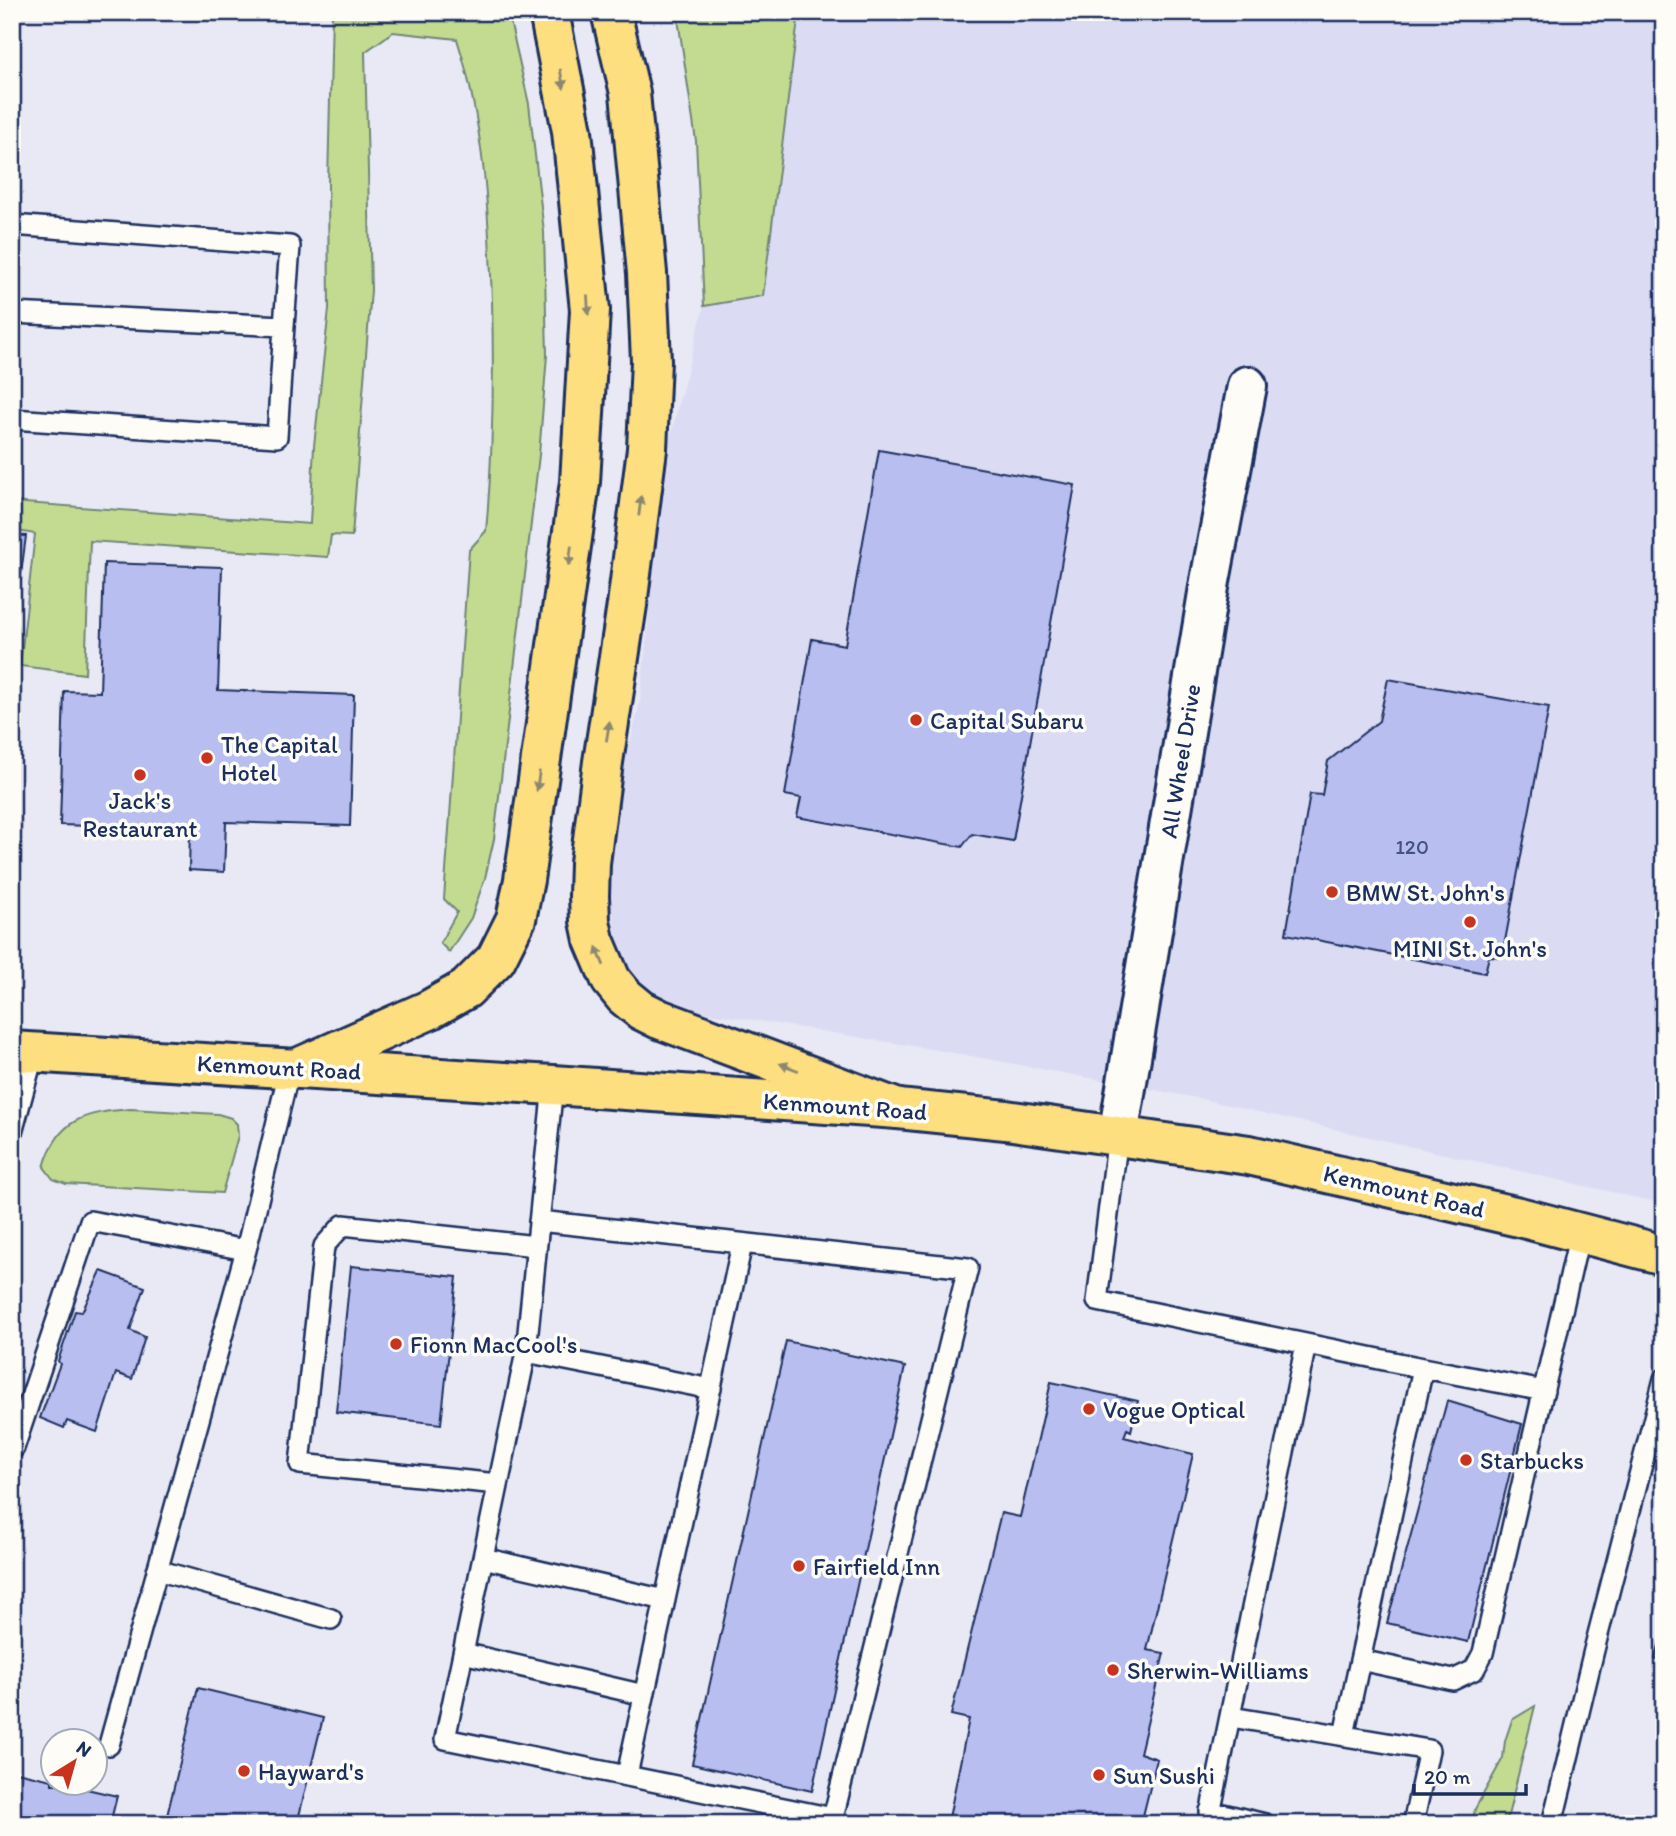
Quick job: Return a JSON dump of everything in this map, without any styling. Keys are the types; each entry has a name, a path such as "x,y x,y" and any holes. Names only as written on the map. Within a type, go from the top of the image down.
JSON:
{"main road":[{"path":"295,1067 429,1010 466,989 496,959 516,919 524,880 580,482 590,310 572,131 549,12"},
{"path":"611,12 631,93 647,273 651,360 645,462 628,605 590,863 590,909 594,940 611,980 624,996 641,1010 898,1109"},
{"name":"Kenmount Road","path":"23,1051 553,1084 898,1109 1006,1120 1249,1155 1519,1217 1664,1255"}],"street":[{"name":"All Wheel Drive","path":"1118,1136 1210,580 1247,386"}],"lane":[{"path":"12,225 290,246 277,437 12,419"},
{"path":"12,313 284,326"},
{"path":"12,1133 23,1051"},
{"path":"109,1745 295,1067"},
{"path":"539,1221 968,1268 833,1818 445,1739 526,1352 536,1246 553,1084"},
{"path":"1118,1136 1097,1301 1544,1391"},
{"path":"14,1448 90,1221 246,1250"},
{"path":"498,1484 300,1464 324,1245 343,1225 536,1246"},
{"path":"1360,1660 1453,1680 1474,1670 1483,1653 1580,1233"},
{"path":"627,1776 742,1244"},
{"path":"1265,1824 1209,1817 1306,1344"},
{"path":"526,1352 711,1388"},
{"path":"1344,1735 1423,1368"},
{"path":"1552,1824 1597,1636 1662,1392"},
{"path":"483,1558 665,1600"},
{"path":"158,1570 331,1619"},
{"path":"463,1653 644,1695"},
{"path":"1231,1717 1429,1749 1413,1824"}],"shaded area":[{"path":"799,12 1664,12 1664,1204 1192,1097 949,1052 703,1012 645,989 620,957 611,907 613,814 640,701 665,456 704,306 763,296"}],"green space":[{"path":"332,12 508,12 529,104 544,232 547,355 539,455 494,839 485,878 471,918 449,952 440,943 457,912 444,899 469,550 486,531 493,388 491,269 484,169 473,103 457,39 393,32 365,52 371,290 352,536 331,535 328,557 90,541 85,674 20,666 35,534 12,530 12,502 310,524 314,446 329,309 328,184"},
{"path":"677,12 799,12 763,296 704,306 696,141"},
{"path":"130,1109 218,1114 231,1118 237,1124 238,1136 222,1193 66,1184 53,1179 44,1167 57,1138 65,1128 87,1116"},
{"path":"1535,1706 1506,1824 1472,1824 1475,1809 1503,1758 1512,1720"}],"building":[{"name":"Capital Subaru","path":"879,450 1075,485 1013,841 972,834 962,847 797,817 801,798 785,795 812,639 845,645"},
{"path":"12,535 26,536 12,642"},
{"name":"The Capital Hotel","path":"104,563 222,567 218,690 354,695 350,826 226,822 224,872 189,870 190,829 60,825 64,691 100,692"},
{"path":"1388,679 1549,707 1502,957 1489,956 1485,973 1286,934 1310,794 1322,795 1328,761 1379,721"},
{"name":"Fionn MacCool's","path":"351,1266 457,1277 441,1424 336,1412"},
{"path":"101,1271 145,1287 130,1330 145,1337 132,1379 116,1373 97,1432 67,1421 64,1428 40,1418 60,1364 58,1361 75,1311 82,1312"},
{"name":"Fairfield Inn","path":"786,1341 905,1367 812,1791 692,1764"},
{"path":"1051,1382 1138,1401 1131,1431 1127,1429 1124,1437 1193,1454 1147,1650 1164,1653 1140,1753 1157,1759 1141,1824 973,1824 949,1818 969,1719 951,1715 1001,1513 1020,1517"},
{"path":"1447,1401 1522,1424 1468,1642 1387,1623"},
{"path":"1664,1628 1664,1662 1655,1659"},
{"name":"Hayward's","path":"198,1688 323,1718 297,1824 165,1824"},
{"path":"12,1771 38,1777 38,1798 108,1798 108,1794 117,1796 110,1824 12,1824"}],"place":[{"name":"Capital Subaru","path":"916,720"},
{"name":"The Capital Hotel","path":"207,758"},
{"name":"Jack's Restaurant","path":"140,775"},
{"name":"BMW St. John's","path":"1332,892"},
{"name":"MINI St. John's","path":"1470,922"},
{"name":"Fionn MacCool's","path":"396,1344"},
{"name":"Vogue Optical","path":"1089,1409"},
{"name":"Starbucks","path":"1466,1460"},
{"name":"Fairfield Inn","path":"799,1566"},
{"name":"Sherwin-Williams","path":"1113,1670"},
{"name":"Hayward's","path":"244,1771"},
{"name":"Sun Sushi","path":"1099,1775"}]}
